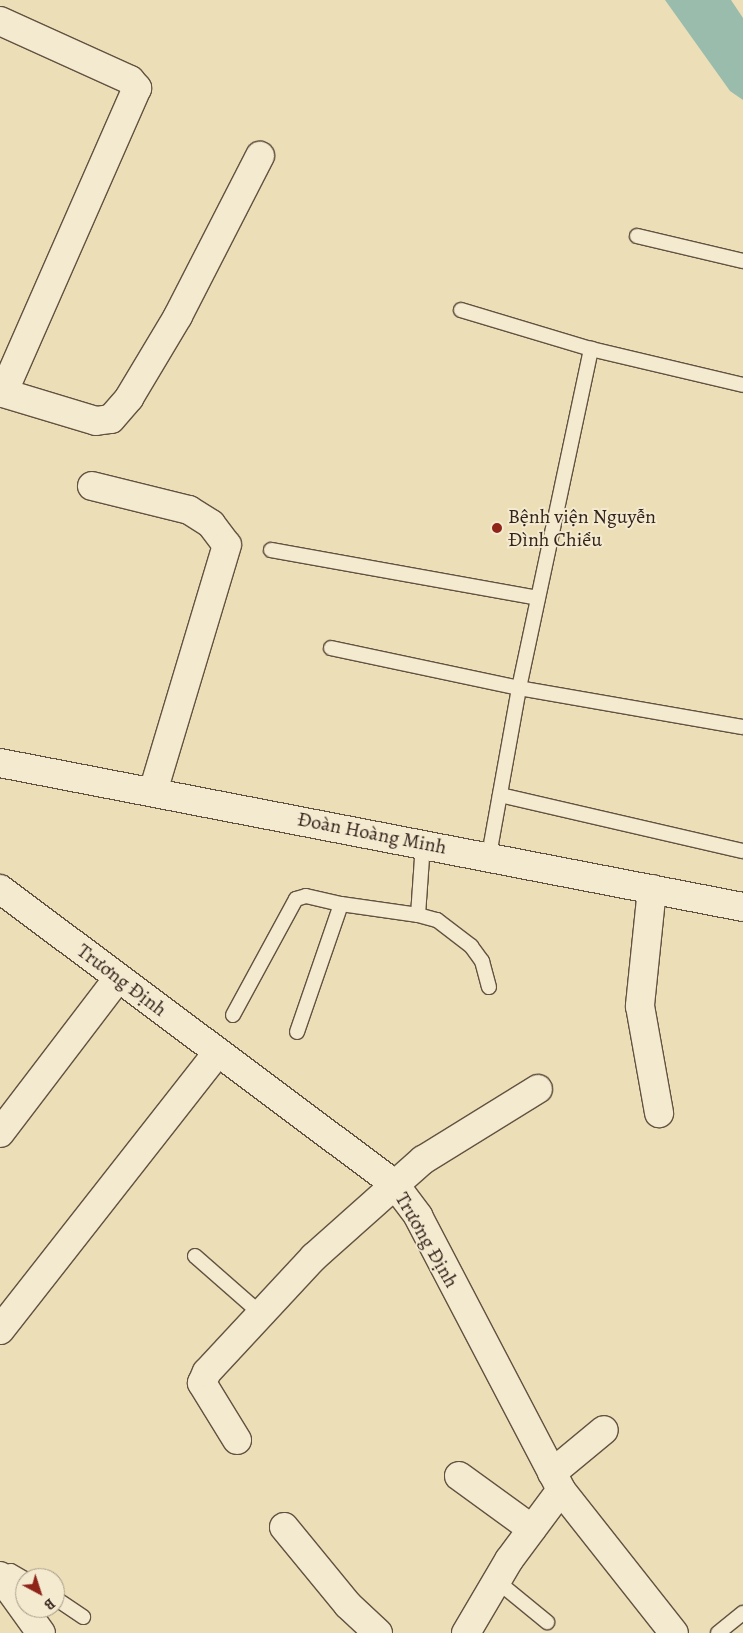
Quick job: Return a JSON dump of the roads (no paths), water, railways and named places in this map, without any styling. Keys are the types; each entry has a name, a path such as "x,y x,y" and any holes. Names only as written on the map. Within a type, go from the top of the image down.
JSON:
{"street":[{"path":"0,21 130,80 136,88 2,392 96,421 111,419 129,398 178,316 260,156"},
{"path":"92,486 189,510 211,524 227,545 153,792"},
{"name":"Đoàn Hoàng Minh","path":"0,762 489,855 743,907"},
{"path":"652,888 640,1006 659,1113"},
{"name":"Trương Định","path":"0,889 396,1185 418,1216 556,1481 674,1633"},
{"path":"0,1133 118,978"},
{"path":"0,1330 218,1052"},
{"path":"237,1440 202,1383 207,1372 314,1257 423,1160 538,1089"},
{"path":"466,1633 497,1581 532,1529 556,1481 604,1430"},
{"path":"460,1476 532,1529"},
{"path":"284,1527 348,1605 378,1633"},
{"path":"0,1575 41,1633"}],"lane":[{"path":"637,236 743,261"},
{"path":"461,310 591,349 743,385"},
{"path":"489,855 519,688 591,349"},
{"path":"271,550 538,598"},
{"path":"331,648 519,688 743,727"},
{"path":"500,795 743,850"},
{"path":"418,916 423,843"},
{"path":"233,1015 296,899 306,896 341,904 437,920 471,946 482,961 489,987"},
{"path":"297,1032 341,904"},
{"path":"194,1256 262,1314"},
{"path":"0,1575 11,1571 15,1573"},
{"path":"497,1581 547,1622"},
{"path":"65,1605 83,1617"},
{"path":"718,1633 743,1613"}],"place":[{"name":"Bệnh viện Nguyễn Đình Chiểu","path":"497,528"}]}
